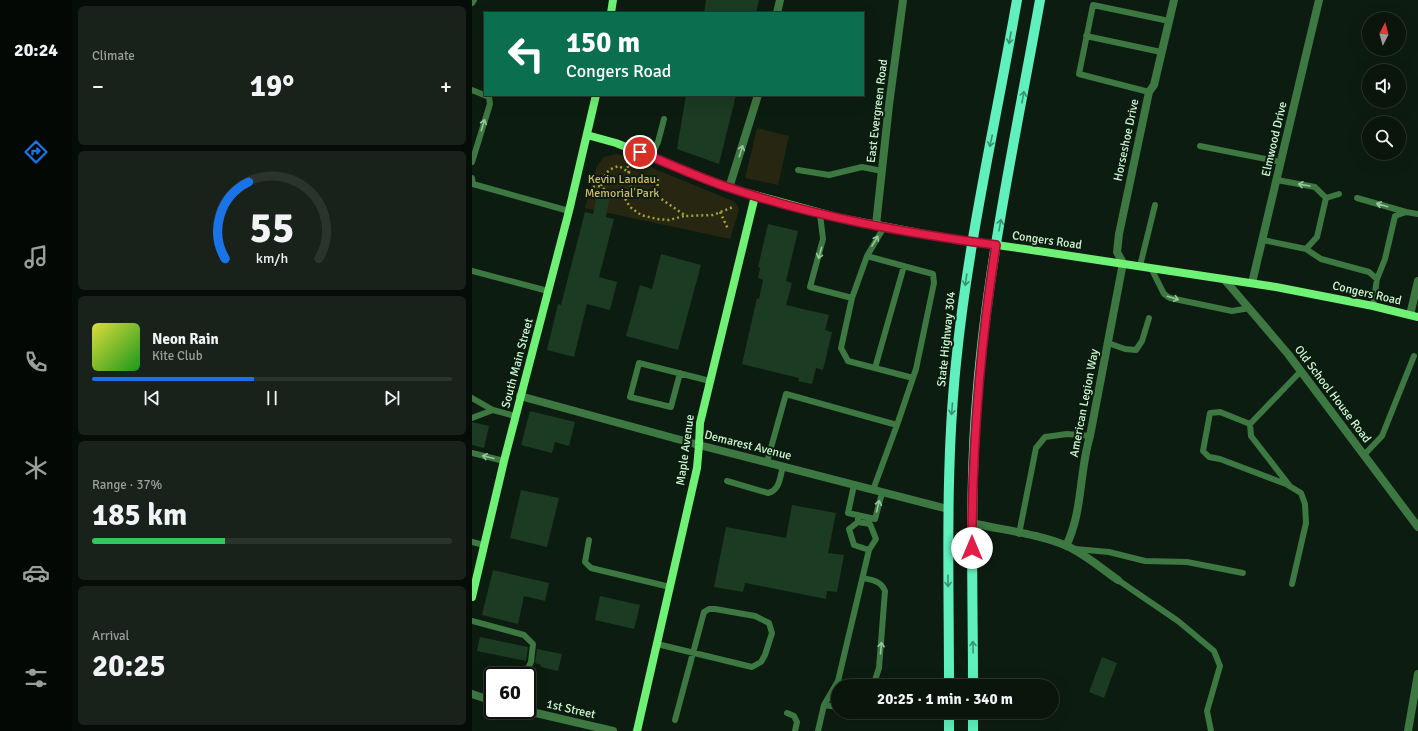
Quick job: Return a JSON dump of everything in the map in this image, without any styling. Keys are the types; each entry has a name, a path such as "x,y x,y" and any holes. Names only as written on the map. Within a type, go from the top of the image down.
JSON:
{"main road":[{"name":"State Highway 304","path":"949,679 948,509 952,412 956,364 972,242 1002,89 1017,0"},
{"path":"973,679 973,464 978,390 986,312 996,245 1040,0"},
{"path":"949,719 949,731"},
{"path":"973,719 973,731"}],"street":[{"path":"611,12 613,0"},
{"path":"777,12 780,0"},
{"name":"East Evergreen Road","path":"880,226 882,171 889,106 904,0"},
{"name":"Horseshoe Drive","path":"1122,263 1117,252 1119,234 1149,92 1154,85 1174,0"},
{"name":"Elmwood Drive","path":"1252,283 1319,0"},
{"name":"South Main Street","path":"472,597 515,416 569,211 596,96"},
{"path":"729,188 758,96"},
{"name":"Congers Road","path":"587,135 616,143 729,188 820,214 940,237 1122,263 1300,291 1414,316"},
{"name":"Maple Avenue","path":"637,731 697,468 700,423 755,196"},
{"name":"American Legion Way","path":"1070,548 1086,450 1108,343 1122,263"},
{"name":"Old School House Road","path":"1224,279 1250,308 1301,371 1418,527"},
{"path":"1414,316 1418,281"},
{"name":"Demarest Avenue","path":"520,396 699,445 948,509"},
{"path":"972,523 1042,538 1070,548 1118,580"},
{"path":"1408,731 1418,674"},
{"path":"472,694 484,698"},
{"name":"1st Street","path":"536,713 613,731"}],"lane":[{"path":"1149,92 1080,74 1093,5 1169,21"},
{"path":"1086,36 1161,52"},
{"path":"472,90 484,95"},
{"path":"472,162 490,104 489,97 487,96"},
{"path":"652,157 658,142 664,119"},
{"path":"1200,146 1281,162"},
{"path":"798,170 829,176 862,167 882,171"},
{"path":"472,178 473,184 569,211"},
{"path":"1277,180 1315,187 1326,198"},
{"path":"1326,198 1339,194"},
{"path":"1306,248 1318,237 1326,198"},
{"path":"1357,198 1418,214"},
{"path":"1140,266 1156,205"},
{"path":"1373,306 1377,278 1385,260 1395,216 1406,212"},
{"path":"820,214 823,239 810,287 852,298"},
{"path":"880,226 867,256 852,298 842,348 848,361 913,378"},
{"path":"1263,240 1306,248 1320,259 1369,272 1377,278"},
{"path":"867,256 932,274 934,283 913,378 897,424 878,492 875,519 858,519 849,529 854,545 869,550"},
{"path":"876,368 904,266"},
{"path":"1151,268 1164,294 1170,298 1232,311 1250,308"},
{"path":"472,271 548,291"},
{"path":"1108,343 1125,349 1136,350 1142,341 1149,318"},
{"path":"1364,455 1382,436 1414,356"},
{"path":"680,373 672,408 630,397 639,363 680,373 710,381"},
{"path":"1290,487 1251,436 1250,424 1301,371"},
{"path":"767,462 786,394 897,424"},
{"path":"472,398 493,410 515,416"},
{"path":"472,418 493,410"},
{"path":"1250,424 1220,412 1210,413 1203,451 1208,457 1220,459 1290,487 1301,493 1305,504 1306,523 1292,584"},
{"path":"1019,534 1036,448 1045,437 1067,434 1090,436"},
{"path":"472,453 504,461"},
{"path":"726,481 768,492 773,491 778,486 783,466"},
{"path":"818,731 824,705 838,680 869,550 876,539 870,524 848,513 854,485"},
{"path":"589,540 585,562 591,568 670,587"},
{"path":"472,542 484,545"},
{"path":"1070,548 1109,552 1145,561 1187,562 1243,573"},
{"path":"863,578 878,581 883,585 885,591 879,668 875,679"},
{"path":"1118,580 1178,622 1214,651 1220,666 1207,711 1210,731"},
{"path":"657,644 694,653 752,667 761,662 765,655 772,633 768,623 755,616 715,608 704,612 694,653 675,720"},
{"path":"472,621 524,635 533,644 531,662 528,667"},
{"path":"824,705 831,706"},
{"path":"787,713 794,716 797,722 795,731"}],"path":[{"path":"627,161 632,188"},
{"path":"601,186 604,175 610,169 619,166 630,173"},
{"path":"657,196 658,178"},
{"path":"594,187 601,186"},
{"path":"601,186 606,193 617,196 623,196 632,188"},
{"path":"632,188 657,196 685,216"},
{"path":"623,196 630,207 641,215 657,219 669,220 685,216 713,215 733,207"},
{"path":"720,212 728,229"}],"green space":[{"path":"757,128 789,136 778,185 745,178"},
{"name":"Kevin Landau Memorial Park","path":"616,154 733,201 739,210 730,239 585,208 597,166 604,157"}],"building":[{"path":"706,0 759,0 756,12 704,12"},
{"path":"686,96 736,96 719,164 677,149"},
{"path":"598,192 610,196 606,217 614,219 599,277 617,282 610,310 587,304 574,357 547,350 558,304 561,305 585,212 593,214"},
{"path":"768,224 798,231 786,281 792,283 786,305 829,315 825,330 832,332 823,370 816,368 812,384 798,381 799,378 742,364 757,298 759,299 763,280 758,278 760,268 758,267"},
{"path":"661,254 701,265 678,350 626,336 640,285 652,289"},
{"path":"530,411 575,422 569,446 555,442 552,453 521,445"},
{"path":"472,422 489,426 484,448 472,445"},
{"path":"521,490 559,498 547,547 510,538"},
{"path":"792,505 836,513 828,553 844,555 837,592 827,591 826,599 745,583 743,592 714,587 726,527 786,538"},
{"path":"493,570 549,583 545,601 524,596 518,624 482,615"},
{"path":"600,596 640,605 634,629 595,620"},
{"path":"480,637 528,647 526,661 477,651"},
{"path":"537,649 562,654 558,671 541,667 541,665 535,663"},
{"path":"1102,657 1117,663 1104,698 1089,692"}],"route":[{"path":"640,152 729,188 820,214 940,237 996,245 986,309 978,390 972,489 972,548"}]}
